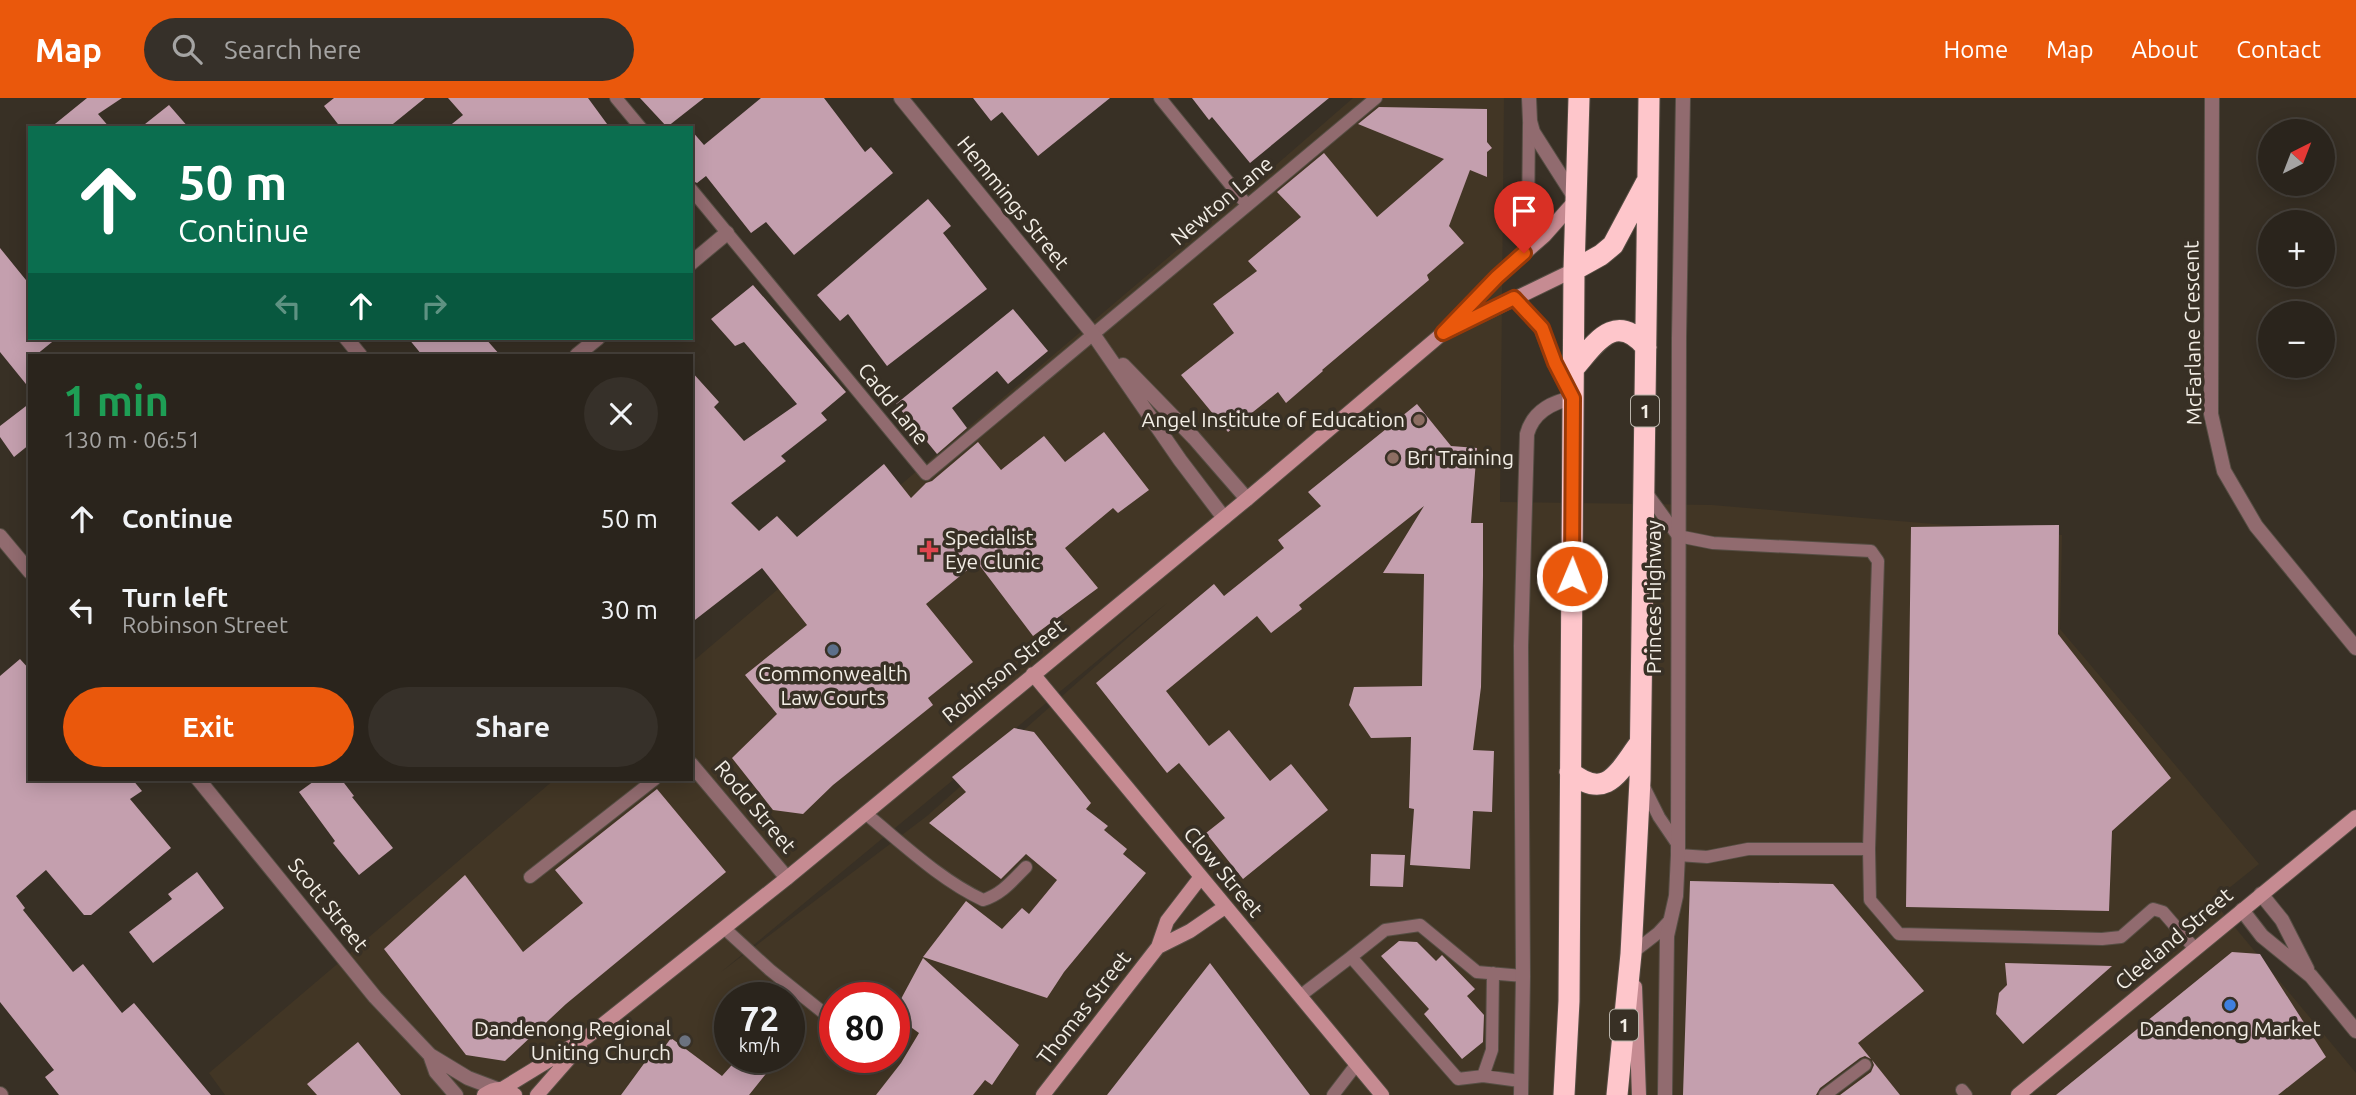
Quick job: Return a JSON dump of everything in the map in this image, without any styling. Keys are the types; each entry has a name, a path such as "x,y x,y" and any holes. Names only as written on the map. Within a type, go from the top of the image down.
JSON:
{"highway":[{"path":"1564,1095 1569,1001 1574,270 1579,98"},
{"name":"Princes Highway","path":"1617,1095 1631,954 1640,780 1649,98"},
{"path":"1574,270 1613,245 1648,178"},
{"path":"1574,368 1597,341 1609,332 1627,331 1646,347"},
{"path":"1570,772 1589,784 1605,784 1617,775 1640,743"}],"street":[{"name":"Hemmings Street","path":"901,98 1093,334 1180,460 1224,518"},
{"path":"1529,98 1530,121 1535,136 1576,200"},
{"name":"Princes Highway","path":"1665,1095 1667,948 1676,896 1678,850 1679,338 1684,98"},
{"name":"McFarlane Crescent","path":"2212,98 2211,414 2224,471 2256,526 2356,648"},
{"name":"Robinson Street","path":"499,1092 587,1037 787,878 1247,499 1443,333 1497,277 1556,224 1576,200"},
{"path":"693,260 727,233"},
{"name":"Robinson Street","path":"1443,333 1574,270"},
{"path":"1514,298 1542,328 1555,363 1573,398 1555,402 1547,408 1532,422 1527,434 1521,646 1524,976 1523,1067 1520,1088"},
{"name":"Hemmings Street","path":"1093,334 1194,438 1247,499"},
{"path":"348,340 359,354"},
{"path":"578,354 596,340"},
{"path":"0,536 28,570"},
{"name":"Clow Street","path":"1033,674 1382,1095"},
{"name":"Rodd Street","path":"693,766 787,878"},
{"name":"Scott Street","path":"200,781 375,997 430,1055 499,1092"},
{"name":"Cleeland Street","path":"2018,1095 2356,817"},
{"name":"Thomas Street","path":"1043,1095 1158,947 1167,921 1200,878"},
{"path":"2262,894 2282,920 2311,976"},
{"name":"Thomas Street","path":"1158,947 1190,931 1225,907"},
{"path":"2242,910 2262,936 2311,976 2356,1031"},
{"path":"1631,954 1638,1035 1639,1095"},
{"name":"Robinson Street","path":"537,1095 587,1037"},
{"name":"Scott Street","path":"430,1055 436,1072 456,1095"}],"lane":[{"path":"616,98 639,126"},
{"path":"1160,98 1247,205"},
{"name":"Newton Lane","path":"1093,334 1376,98"},
{"path":"1524,253 1528,225 1530,121"},
{"name":"Cadd Lane","path":"693,191 926,474 1093,334"},
{"path":"1644,488 1678,537 1713,543 1871,551 1878,561 1869,849 1870,900 1899,934 2102,939 2121,936 2153,909 2163,912 2195,949"},
{"path":"1640,780 1678,850 1707,857 1748,849 1869,849"},
{"path":"530,877 652,781"},
{"path":"865,813 968,893 983,900 1003,891 1026,867"},
{"path":"1631,954 1658,933 1670,919"},
{"path":"1300,996 1385,930 1420,925 1477,972 1524,976"},
{"path":"724,928 769,970 819,1009"},
{"path":"1351,957 1458,1079 1483,1076 1520,1088"},
{"path":"1483,1076 1492,1050 1493,974"},
{"path":"1333,1095 1356,1065"},
{"path":"1825,1095 1865,1065"}],"shaded area":[{"path":"1353,98 1504,98 1500,502 1712,505 2062,535 2060,629 2259,864 2213,901 2356,1073 2356,1095 225,1095 209,1073 553,781 693,781 693,661","holes":["1167,603 927,816 721,972"]}],"building":[{"path":"87,98 122,98 98,114 108,126 52,126"},
{"path":"334,98 425,98 390,126 339,126 324,106"},
{"path":"448,98 588,98 609,126 449,126 463,115"},
{"path":"640,98 704,98 668,126"},
{"path":"761,98 824,98 865,152 871,147 893,173 794,255 766,222 751,233 706,176 697,183 693,181 693,132 704,145"},
{"path":"973,98 1110,98 1038,156 1002,112 991,121"},
{"path":"1192,98 1329,98 1250,163 1212,117 1209,120"},
{"path":"169,105 187,126 143,126"},
{"path":"1379,107 1487,109 1487,142 1492,148 1487,152 1487,177 1470,170 1449,226 1464,243 1427,275 1429,280 1286,403 1278,392 1228,432 1181,375 1234,333 1213,304 1257,271 1248,261 1301,217 1277,192 1324,153 1377,217 1444,159 1358,124"},
{"path":"928,199 951,226 943,233 987,289 887,366 848,314 840,321 817,295"},
{"path":"0,248 28,283 28,340 55,340 37,354 28,354 28,387 0,352"},
{"path":"753,285 846,392 821,413 827,420 781,456 786,461 731,503 759,531 777,516 797,537 884,464 911,498 978,442 1001,470 1044,436 1065,462 1104,432 1149,490 1118,513 1113,508 1065,548 1098,588 1033,636 977,562 926,604 973,662 928,698 933,705 833,785 803,814 773,810 732,758 777,714 745,675 807,625 762,568 693,621 693,373 719,402 714,407 744,441 797,404 744,342 735,346 711,319"},
{"path":"1013,309 1048,351 1008,384 997,371 952,408 967,428 937,454 896,404"},
{"path":"410,340 487,340 499,354 421,354"},
{"path":"1417,404 1451,446 1477,448 1471,523 1483,523 1483,576 1481,687 1473,750 1494,751 1492,812 1473,811 1470,869 1410,865 1414,809 1409,808 1411,737 1371,738 1349,705 1354,687 1422,686 1424,574 1383,573 1424,506 1299,605 1302,609 1271,633 1257,616 1166,691 1209,746 1229,730 1270,781 1291,764 1328,810 1243,879 1206,833 1225,818 1179,763 1167,773 1096,683 1214,584 1224,596 1284,548 1278,540 1321,506 1308,492"},
{"path":"28,405 28,446 14,457 0,437 0,426"},
{"path":"2059,525 2058,634 2171,778 2112,831 2109,911 1906,907 1911,527"},
{"path":"20,659 28,668 28,781 134,781 142,791 130,799 171,848 91,915 84,915 46,870 16,896 25,908 23,910 73,972 83,964 122,1013 134,1003 211,1095 59,1095 45,1077 54,1070 0,1002 0,676"},
{"path":"1014,728 1034,732 1091,803 1086,809 1108,826 1104,830 1127,849 1123,854 1146,873 1064,972 1047,998 923,957 966,901 1002,929 1022,908 1029,914 1057,880 1026,854 1001,879 929,823 966,792 952,777"},
{"path":"314,781 343,781 393,848 359,875 333,843 335,841 299,792"},
{"path":"657,789 726,872 566,1004 505,1061 466,1055 384,949 465,875 523,952 583,903 555,870"},
{"path":"1371,854 1405,855 1403,887 1370,886"},
{"path":"197,872 224,908 153,963 129,932 172,899 168,894"},
{"path":"1690,881 1833,884 1924,991 1858,1043 1871,1059 1865,1056 1860,1058 1820,1088 1816,1095 1683,1095"},
{"path":"1399,941 1417,942 1436,961 1442,955 1475,989 1467,996 1484,1015 1483,1042 1462,1059 1424,1014 1429,1009 1381,956"},
{"name":"Dandenong Market","path":"2232,952 2260,954 2326,1057 2278,1095 2056,1095"},
{"path":"923,958 1019,1045 992,1085 985,1080 973,1095 876,1095 893,1073 910,1073 910,1048 919,1033 910,1027 910,982"},
{"path":"1210,963 1310,1095 1107,1095"},
{"path":"2005,963 2112,966 2023,1044 1996,1014 1999,993 2007,985"},
{"path":"671,1038 714,1070 714,1073 722,1076 725,1073 767,1073 749,1095 621,1095 651,1054 656,1059"},
{"path":"358,1042 401,1095 317,1095 307,1084"},
{"path":"1872,1060 1900,1095 1840,1095 1871,1072 1874,1065"}],"place":[{"name":"Angel Institute of Education","path":"1419,420"},
{"name":"Bri Training","path":"1393,458"},
{"name":"Specialist Eye Clunic","path":"929,550"},
{"name":"Commonwealth Law Courts","path":"833,650"},
{"name":"Dandenong Market","path":"2230,1005"},
{"name":"Dandenong Regional Uniting Church","path":"685,1041"}],"route":[{"path":"1524,253 1443,333 1514,298 1542,328 1555,363 1573,398 1572,576"}]}
